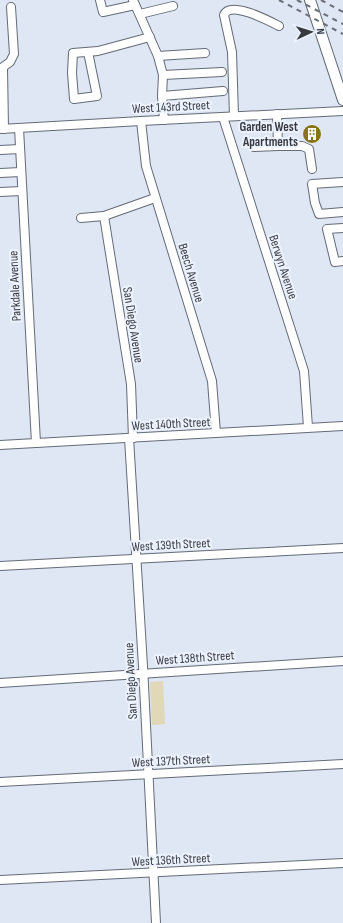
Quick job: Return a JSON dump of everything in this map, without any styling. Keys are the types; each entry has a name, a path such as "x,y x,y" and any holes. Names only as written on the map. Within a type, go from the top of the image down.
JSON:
{"main road":[{"path":"310,0 343,100"}],"street":[{"path":"100,0 104,12 134,2 158,56 163,75 162,96 164,120"},
{"path":"140,14 173,6"},
{"path":"2,129 2,67 10,62 14,54 11,7"},
{"path":"234,116 232,52 224,15 225,12 229,8 242,8 249,10 279,26"},
{"path":"88,52 97,96 74,99 72,72 73,53 98,51 150,37"},
{"path":"158,56 205,53"},
{"path":"163,75 222,72"},
{"path":"162,96 223,92"},
{"name":"West 143rd Street","path":"2,129 343,111"},
{"path":"277,114 278,146"},
{"name":"Berwyn Avenue","path":"223,117 304,370 308,427"},
{"name":"Beech Avenue","path":"141,121 146,166 212,381 216,433"},
{"name":"Parkdale Avenue","path":"19,128 36,443"},
{"path":"254,147 302,146 309,149 312,169"},
{"path":"0,150 20,149"},
{"path":"0,173 21,172"},
{"path":"343,182 312,184 315,203 319,214 343,212"},
{"path":"0,192 22,191"},
{"path":"81,218 104,216 156,198"},
{"name":"San Diego Avenue","path":"104,216 130,384 131,438 156,923"},
{"path":"343,228 327,229 335,262 343,261"},
{"name":"West 140th Street","path":"0,445 343,426"},
{"name":"West 139th Street","path":"0,566 343,548"},
{"name":"West 138th Street","path":"0,683 343,661"},
{"name":"West 137th Street","path":"0,782 343,764"},
{"name":"West 136th Street","path":"0,880 343,863"}],"shaded area":[{"path":"163,681 165,724 152,725 150,682"}],"railway":[{"path":"279,0 343,34"},
{"path":"297,0 343,24"},
{"path":"321,0 343,12"}],"place":[{"name":"Garden West Apartments","path":"312,134"}]}
